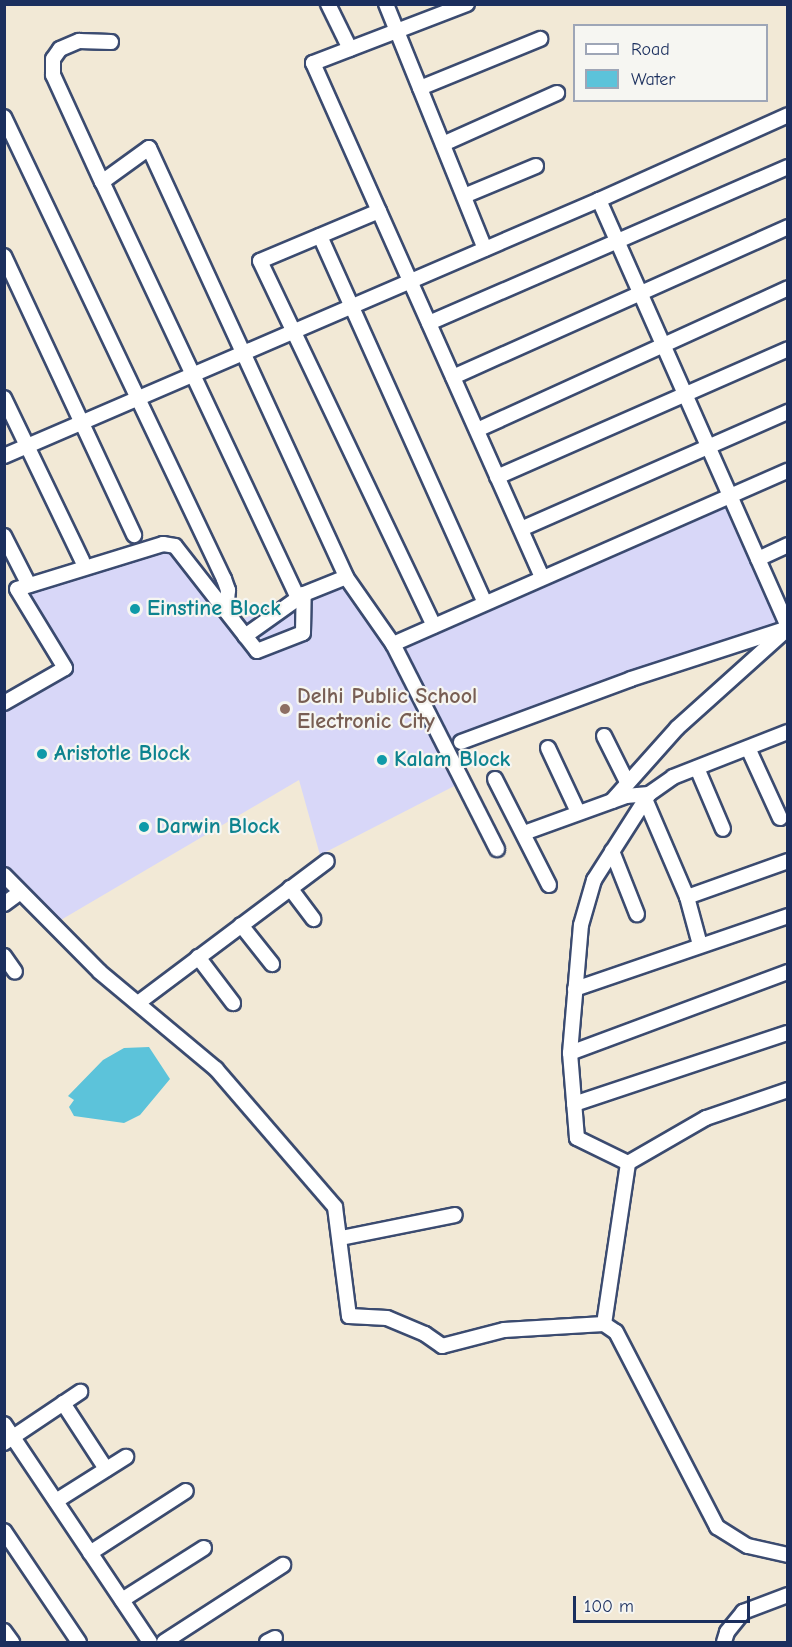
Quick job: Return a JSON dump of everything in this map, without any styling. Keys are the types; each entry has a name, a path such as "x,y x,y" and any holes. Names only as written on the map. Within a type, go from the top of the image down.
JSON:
{"street":[{"path":"328,4 350,49"},
{"path":"386,4 486,249"},
{"path":"467,4 313,63 542,577"},
{"path":"420,88 540,39"},
{"path":"4,703 65,668 17,589 163,544 175,546 257,651 303,633 301,596 190,374 53,75 53,59 60,49 79,41 111,42"},
{"path":"443,144 556,93"},
{"path":"4,117 224,579 228,590 226,611"},
{"path":"4,456 787,118"},
{"path":"102,183 149,148 346,577 393,644 497,849"},
{"path":"464,196 536,166"},
{"path":"429,323 788,167"},
{"path":"599,200 788,628"},
{"path":"379,211 260,261 296,329 434,626"},
{"path":"453,377 788,227"},
{"path":"320,236 486,603"},
{"path":"4,256 134,535"},
{"path":"477,430 788,288"},
{"path":"497,477 788,349"},
{"path":"4,398 82,560"},
{"path":"521,529 707,445 788,412"},
{"path":"393,644 788,471"},
{"path":"6,544 29,585"},
{"path":"758,559 788,545"},
{"path":"245,636 301,596 346,577"},
{"path":"461,742 631,679 788,628"},
{"path":"612,801 677,728 788,628"},
{"path":"628,1163 577,1138 570,1053 581,924 594,880 647,796 673,777 788,732"},
{"path":"604,736 627,782"},
{"path":"548,748 579,812"},
{"path":"748,748 780,818"},
{"path":"697,768 723,829"},
{"path":"495,779 549,885"},
{"path":"524,833 612,801 647,796"},
{"path":"647,796 687,897 700,945"},
{"path":"612,851 637,914"},
{"path":"138,1003 327,861"},
{"path":"687,897 787,864"},
{"path":"4,875 19,893 138,1003 223,1077 334,1207 341,1238 349,1316 387,1318 425,1334 442,1346 504,1330 604,1324 616,1332 717,1527 748,1546 788,1555"},
{"path":"290,888 313,919"},
{"path":"4,904 19,893"},
{"path":"576,989 788,916"},
{"path":"241,925 272,964"},
{"path":"4,956 15,972"},
{"path":"198,957 233,1004"},
{"path":"570,1053 788,972"},
{"path":"574,1104 788,1033"},
{"path":"628,1163 706,1118 788,1090"},
{"path":"604,1324 628,1163"},
{"path":"341,1238 455,1215"},
{"path":"9,1440 80,1392"},
{"path":"63,1403 106,1469"},
{"path":"4,1424 9,1440 56,1502 150,1642"},
{"path":"56,1502 126,1456"},
{"path":"90,1552 186,1491"},
{"path":"4,1531 79,1642"},
{"path":"122,1600 204,1548"},
{"path":"164,1642 283,1565"},
{"path":"724,1642 727,1632 743,1612 788,1595"},
{"path":"4,1631 12,1642"}],"shaded area":[{"name":"Delhi Public School Electronic City","path":"730,495 787,628 448,749 464,781 320,855 299,780 54,924 5,879 4,712 71,675 17,589 165,546 227,625 346,577 393,644"}],"water":[{"path":"149,1047 170,1079 140,1115 124,1123 74,1116 69,1107 74,1100 68,1096 103,1060 124,1048"}],"place":[{"name":"Einstine Block","path":"135,609"},
{"name":"Delhi Public School Electronic City","path":"285,709"},
{"name":"Aristotle Block","path":"42,754"},
{"name":"Kalam Block","path":"382,760"},
{"name":"Darwin Block","path":"144,827"}]}
